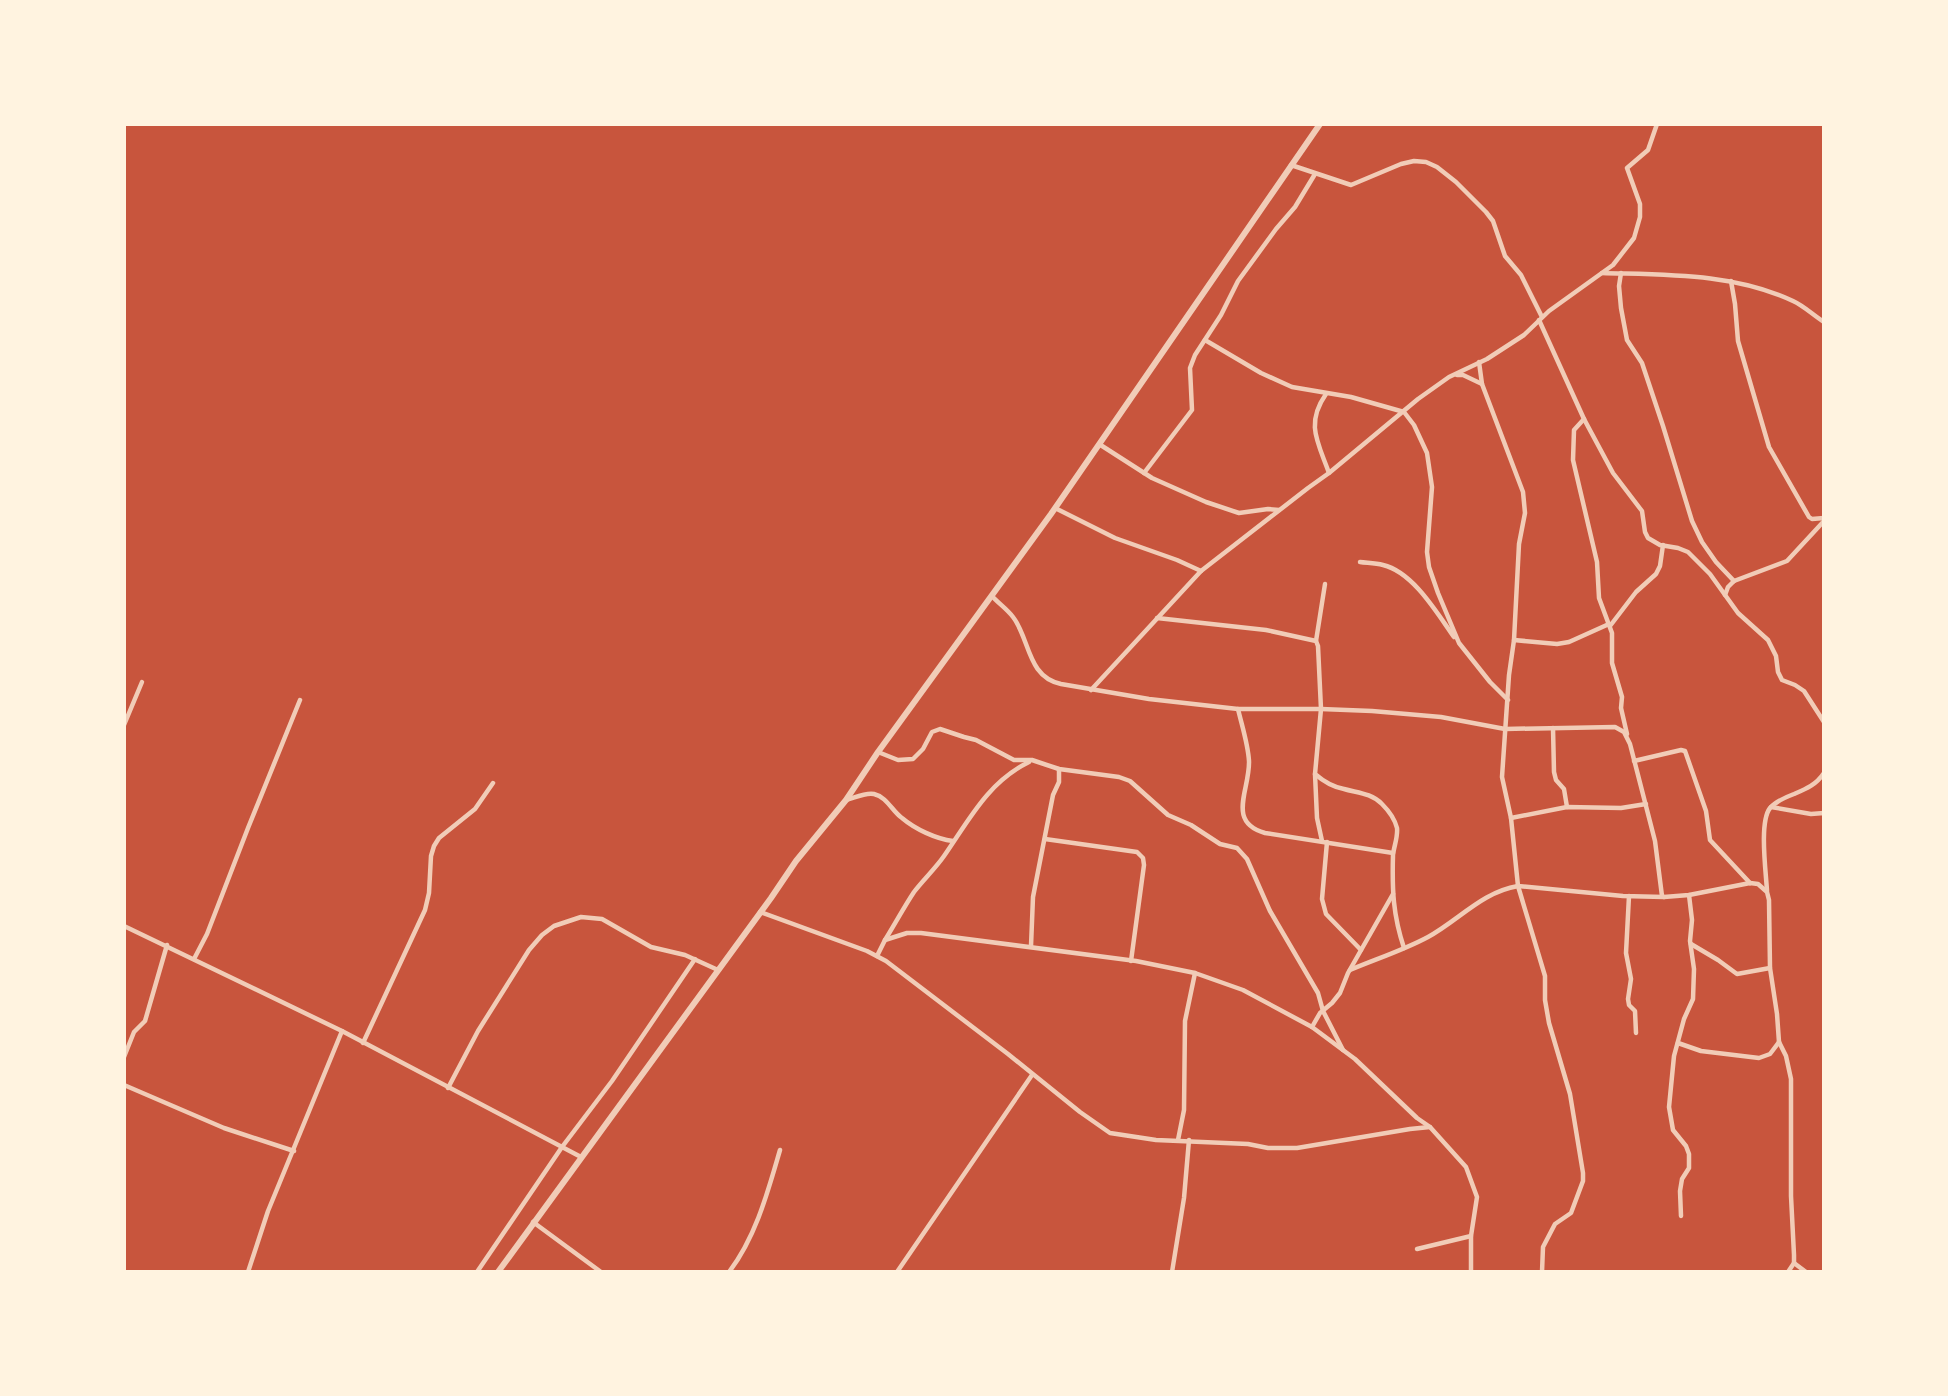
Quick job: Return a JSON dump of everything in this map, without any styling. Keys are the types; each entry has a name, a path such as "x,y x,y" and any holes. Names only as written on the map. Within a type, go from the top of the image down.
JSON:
{"street":[{"path":"498,1272 796,861 846,800 878,752 1056,508 1320,124"},
{"path":"1091,690 1201,571 1329,473 1418,399 1454,375 1524,335 1541,319 1613,265 1634,238 1640,217 1640,204 1627,168 1648,150 1657,124"},
{"path":"1291,165 1351,185 1401,164 1420,162 1437,167 1456,182 1486,212 1492,221 1505,256 1521,274 1584,419 1613,473 1642,511 1648,538 1653,542 1688,552 1710,574 1738,613 1762,632 1768,640 1776,656 1778,672 1782,680 1796,685 1804,692 1824,722"},
{"path":"1144,473 1192,410 1190,368 1195,355 1221,315 1238,281 1302,198 1315,174"},
{"path":"1602,273 1678,275 1746,284 1794,302 1824,322"},
{"path":"1621,273 1621,308 1625,334 1642,363 1664,426 1692,521 1701,542 1734,581"},
{"path":"1731,281 1738,341 1769,447 1809,517 1824,520"},
{"path":"1205,340 1276,381 1292,387 1351,397 1404,412 1414,425 1427,453 1432,487 1427,552 1429,567 1459,643"},
{"path":"1479,362 1482,384 1524,499 1502,777 1511,818 1518,886 1545,976 1545,1000 1549,1023 1570,1094 1583,1173 1583,1181 1571,1213 1555,1224 1543,1246 1542,1272"},
{"path":"1454,375 1464,375 1482,384"},
{"path":"1326,394 1317,407 1314,424 1329,473"},
{"path":"1584,419 1574,430 1573,460 1597,562 1599,598 1610,625 1613,643 1612,663 1622,697 1621,708 1655,841 1662,896 1664,897"},
{"path":"1099,444 1144,473 1206,502 1239,513 1268,509 1279,510"},
{"path":"1056,508 1115,538 1201,571"},
{"path":"1725,595 1734,581 1787,561 1824,520"},
{"path":"1514,640 1557,644 1569,642 1610,625 1636,592 1656,574 1660,566 1663,545"},
{"path":"1359,562 1385,565 1402,575 1425,596 1490,682 1508,700"},
{"path":"1325,584 1316,641 1321,709 1315,774 1317,818 1325,842 1322,899 1326,914 1361,950"},
{"path":"992,596 1014,617 1030,655 1045,679 1051,682 1149,699 1238,710 1321,709 1441,717 1505,729 1608,725 1627,736"},
{"path":"1157,618 1266,630 1316,641"},
{"path":"124,725 142,682"},
{"path":"194,959 207,934 240,846 300,700"},
{"path":"1238,710 1249,760 1242,815 1245,824 1252,830 1265,833 1393,853"},
{"path":"1553,728 1554,772 1556,780 1566,793 1567,807"},
{"path":"878,752 898,760 913,759 933,730 940,729 976,740 1014,760 1032,760 1059,769 1119,777 1130,781 1168,815 1191,825 1220,844 1237,848 1243,852 1274,918 1318,993 1323,1011 1343,1050"},
{"path":"1634,761 1685,751 1706,811 1710,840 1750,883"},
{"path":"877,956 914,892 942,858 973,811 1000,781 1015,769 1032,760"},
{"path":"1031,946 1033,897 1053,795 1059,782 1059,769"},
{"path":"1788,1272 1794,1263 1791,1196 1791,1079 1786,1056 1779,1042 1770,969 1769,900 1763,826 1766,814 1771,807 1782,799 1810,788 1824,773"},
{"path":"1315,774 1343,789 1367,794 1382,804 1396,825 1393,894 1396,923 1404,948"},
{"path":"1816,783 1824,780"},
{"path":"363,1043 425,910 434,846 439,838 475,809 493,783"},
{"path":"846,800 871,793 876,794 903,819 942,839 953,841"},
{"path":"1511,818 1567,807 1621,808 1646,804"},
{"path":"1771,807 1811,814 1824,813"},
{"path":"1045,839 1137,852 1143,858 1144,866 1131,961"},
{"path":"1350,970 1429,936 1490,895 1505,888 1518,886 1664,897 1689,895 1750,883 1758,884 1767,892"},
{"path":"1312,1027 1318,1015 1340,993 1350,970 1393,894"},
{"path":"1682,1216 1680,1191 1682,1179 1689,1168 1689,1154 1686,1146 1673,1130 1669,1107 1674,1056 1684,1019 1693,999 1694,969 1689,895"},
{"path":"1629,896 1626,953 1631,978 1628,999 1629,1005 1635,1011 1636,1033"},
{"path":"760,912 877,956 909,977 1032,1075 1110,1133 1156,1140 1189,1140 1297,1148 1430,1127"},
{"path":"448,1088 478,1031 529,950 542,935 554,926 581,917 596,918 612,924 651,948 685,955 718,970"},
{"path":"124,926 342,1032 581,1157"},
{"path":"885,940 907,933 921,933 1031,946 1195,973 1243,990 1312,1027 1355,1059 1417,1118 1430,1127 1466,1167 1477,1197 1471,1236 1472,1272"},
{"path":"1691,944 1737,974 1770,969"},
{"path":"124,1057 134,1032 145,1021 167,945"},
{"path":"477,1272 695,959"},
{"path":"1178,1140 1184,1110 1185,1021 1195,973"},
{"path":"248,1272 268,1211 342,1032"},
{"path":"1678,1043 1701,1051 1760,1058 1770,1054 1779,1042"},
{"path":"897,1272 1032,1075"},
{"path":"124,1085 224,1128 294,1151"},
{"path":"1172,1272 1184,1198 1189,1140"},
{"path":"729,1272 740,1257 765,1199 780,1150"},
{"path":"533,1222 601,1272"},
{"path":"1417,1249 1471,1236"},
{"path":"1794,1263 1806,1272"}]}
